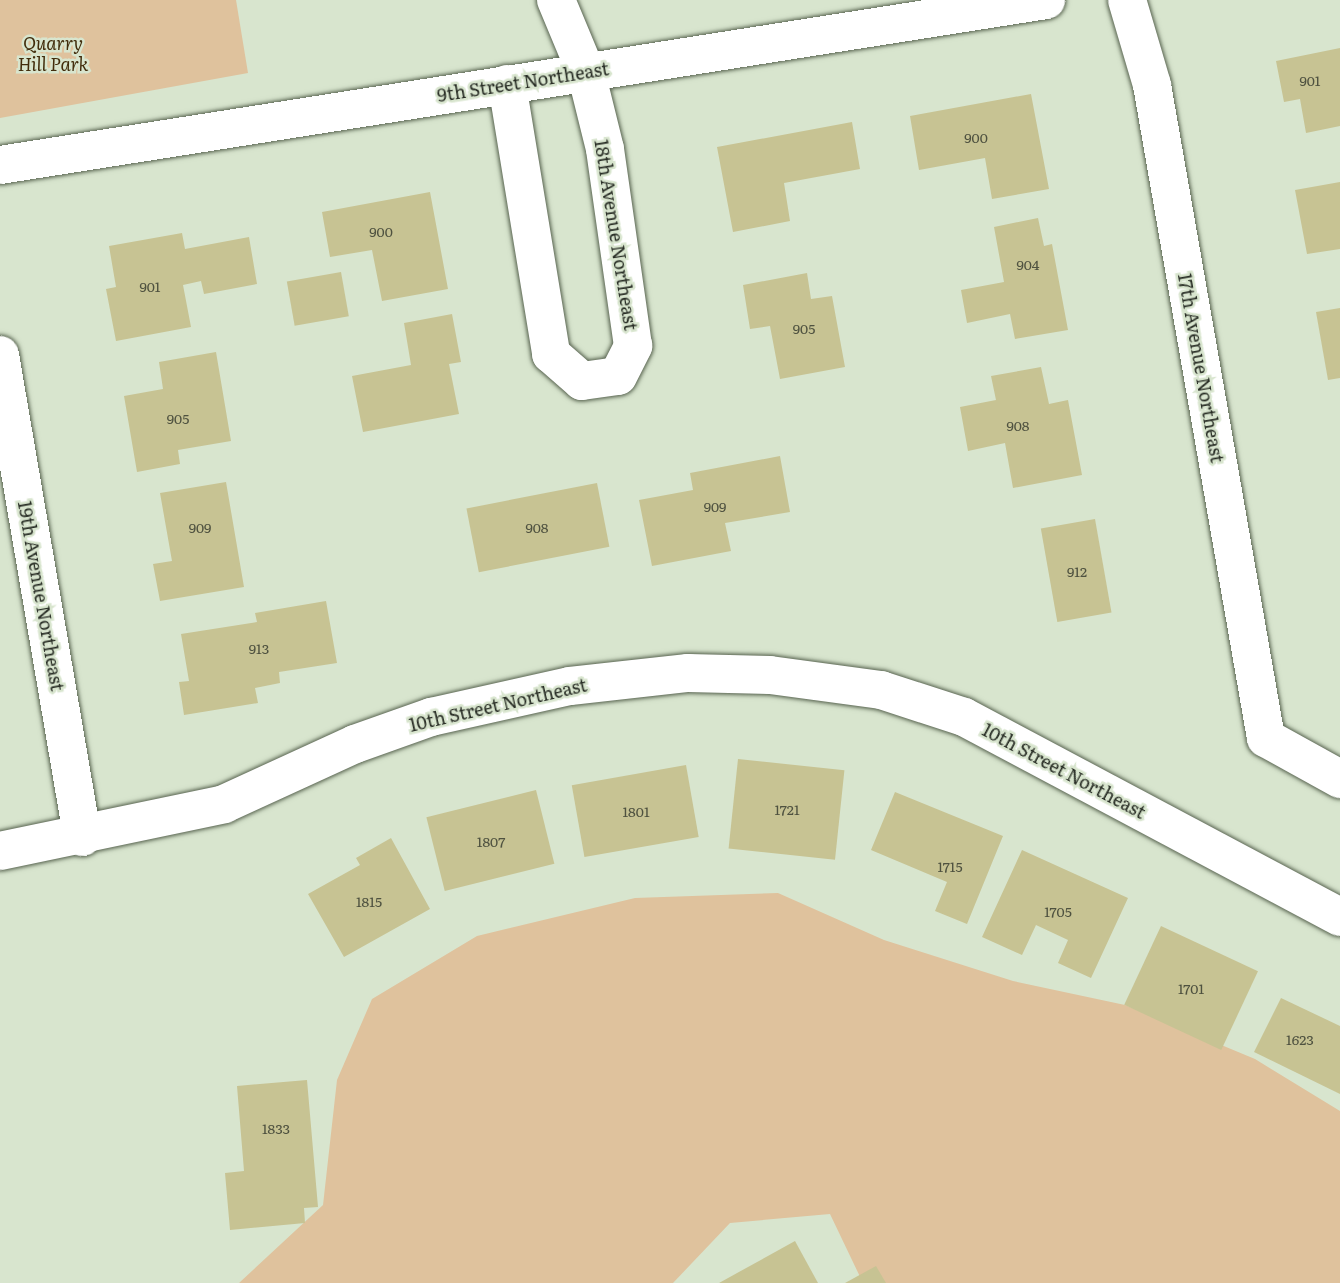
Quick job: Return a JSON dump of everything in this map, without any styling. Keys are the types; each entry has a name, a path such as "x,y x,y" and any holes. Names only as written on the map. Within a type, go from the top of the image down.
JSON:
{"street":[{"name":"18th Avenue Northeast","path":"507,84 551,354 582,381 618,376 633,346 605,149 586,72 556,0"},
{"name":"9th Street Northeast","path":"0,165 1046,0"},
{"name":"17th Avenue Northeast","path":"1127,0 1152,85 1266,738 1340,779"},
{"name":"19th Avenue Northeast","path":"0,355 82,837"},
{"name":"10th Street Northeast","path":"0,851 82,837 224,804 355,744 431,717 570,686 688,673 770,675 881,690 964,717 1340,917"}],"green space":[{"name":"Quarry Hill Park","path":"0,0 236,0 248,73 0,118"},
{"path":"778,893 884,940 1013,981 1125,1005 1255,1059 1340,1111 1340,1283 863,1283 830,1214 730,1223 673,1283 239,1283 323,1205 337,1080 372,999 477,936 635,898"}],"building":[{"path":"1340,48 1340,126 1306,133 1300,99 1284,102 1276,61"},
{"path":"1031,94 1049,189 992,199 985,158 919,170 910,116"},
{"path":"852,122 860,169 784,183 790,221 733,232 717,147"},
{"path":"1340,182 1340,249 1307,254 1295,190"},
{"path":"430,192 448,289 382,301 372,250 330,257 322,212"},
{"path":"1038,218 1044,246 1052,244 1068,330 1015,339 1010,314 967,323 961,290 1004,282 994,227"},
{"path":"182,233 185,249 249,237 257,284 204,294 201,281 183,285 191,327 116,341 106,289 116,287 109,246"},
{"path":"341,272 349,316 295,326 287,282"},
{"path":"807,273 811,299 832,296 845,367 780,379 770,326 750,329 743,285"},
{"path":"1340,308 1340,378 1328,380 1316,312"},
{"path":"452,314 461,362 449,364 459,414 363,432 352,376 411,365 404,323"},
{"path":"216,352 231,441 178,450 180,464 137,472 124,396 163,389 159,362"},
{"path":"1041,367 1049,404 1068,400 1082,475 1013,488 1005,443 968,451 960,407 996,400 991,376"},
{"path":"780,456 790,512 725,523 731,551 652,566 639,500 693,490 690,473"},
{"path":"226,482 244,587 160,601 153,564 172,561 160,493"},
{"path":"597,483 609,547 479,572 466,508"},
{"path":"1095,519 1111,613 1057,622 1041,529"},
{"path":"326,601 337,663 279,672 280,683 255,688 258,703 184,715 179,682 189,681 181,634 257,622 255,613"},
{"path":"738,759 844,770 835,860 729,849"},
{"path":"686,765 699,837 584,857 572,785"},
{"path":"536,790 554,864 445,891 426,817"},
{"path":"895,792 1003,836 967,924 935,911 947,882 871,850"},
{"path":"391,838 430,909 344,957 308,894 360,865 356,858"},
{"path":"1022,850 1128,898 1091,978 1058,963 1068,940 1036,925 1022,955 982,937"},
{"path":"1161,926 1258,971 1221,1050 1124,1005"},
{"path":"1281,998 1340,1026 1340,1094 1254,1052"},
{"path":"307,1080 318,1207 304,1208 305,1223 230,1230 225,1173 244,1171 237,1086"},
{"path":"795,1241 818,1283 719,1283"},
{"path":"876,1266 886,1283 845,1283"}]}
